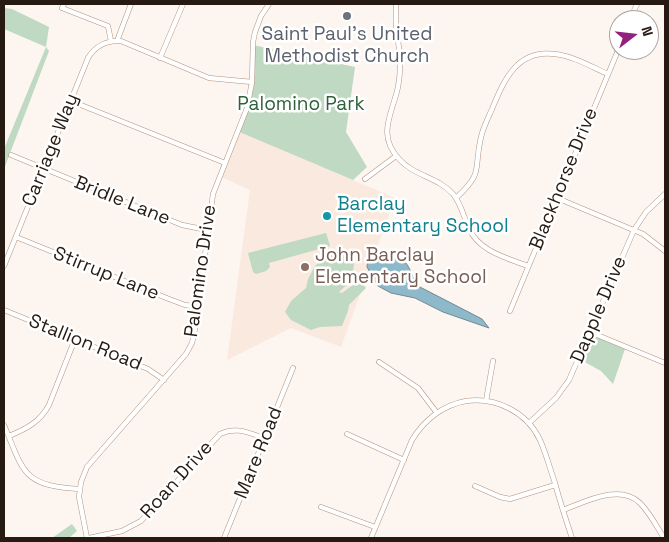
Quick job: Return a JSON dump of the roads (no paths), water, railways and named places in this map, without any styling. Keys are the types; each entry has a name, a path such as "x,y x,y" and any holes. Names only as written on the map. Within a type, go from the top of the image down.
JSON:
{"street":[{"path":"64,4 62,8 108,26 109,42 117,41 209,78 252,82"},
{"path":"117,41 131,4"},
{"path":"160,58 183,4"},
{"name":"Palomino Drive","path":"88,538 80,507 80,489 84,474 91,460 181,361 194,337 213,194 246,108 252,82 255,32 260,16 269,4"},
{"path":"396,4 400,68 396,93 388,117 389,144 396,156 412,169 444,186 456,198 468,228 478,242 488,249 528,266"},
{"name":"Carriage Way","path":"4,266 90,54 98,46 109,42"},
{"path":"456,198 474,178 478,168 479,144 483,130 502,85 514,67 534,56 553,54 565,56 608,74"},
{"name":"Blackhorse Drive","path":"510,312 614,60"},
{"path":"71,101 224,163"},
{"name":"Bridle Lane","path":"11,155 182,225 208,230"},
{"path":"365,179 396,156"},
{"name":"Dapple Drive","path":"528,423 551,404 565,387 576,368 634,230 646,212 665,194"},
{"path":"556,198 634,230 652,240 665,251"},
{"name":"Stirrup Lane","path":"16,237 169,299 185,305 198,307"},
{"name":"Stallion Road","path":"4,310 148,369 164,380"},
{"path":"590,332 665,363"},
{"path":"9,436 32,425 43,415 49,405 75,339"},
{"path":"486,401 493,361"},
{"path":"379,362 418,388 437,413"},
{"name":"Mare Road","path":"224,538 294,368"},
{"path":"371,538 412,440 421,427 447,407 462,402 486,401 512,410 528,423 537,434 572,538"},
{"path":"4,425 23,468 35,480 51,487 80,489"},
{"name":"Roan Drive","path":"88,538 122,531 141,521 220,434 238,430 264,438"},
{"path":"347,434 404,460"},
{"path":"475,486 510,498 555,486"},
{"path":"563,510 613,494 626,495 634,498 642,505 664,538"},
{"path":"321,507 375,527"}],"water":[{"path":"378,251 386,258 404,261 418,286 482,319 489,328 443,312 415,298 391,293 378,286 367,267 368,259"}],"place":[{"name":"Saint Paul's United Methodist Church","path":"347,16"},
{"name":"Barclay Elementary School","path":"327,216"},
{"name":"John Barclay Elementary School","path":"305,267"}],"park label":[{"name":"Palomino Park","path":"301,105"}]}
